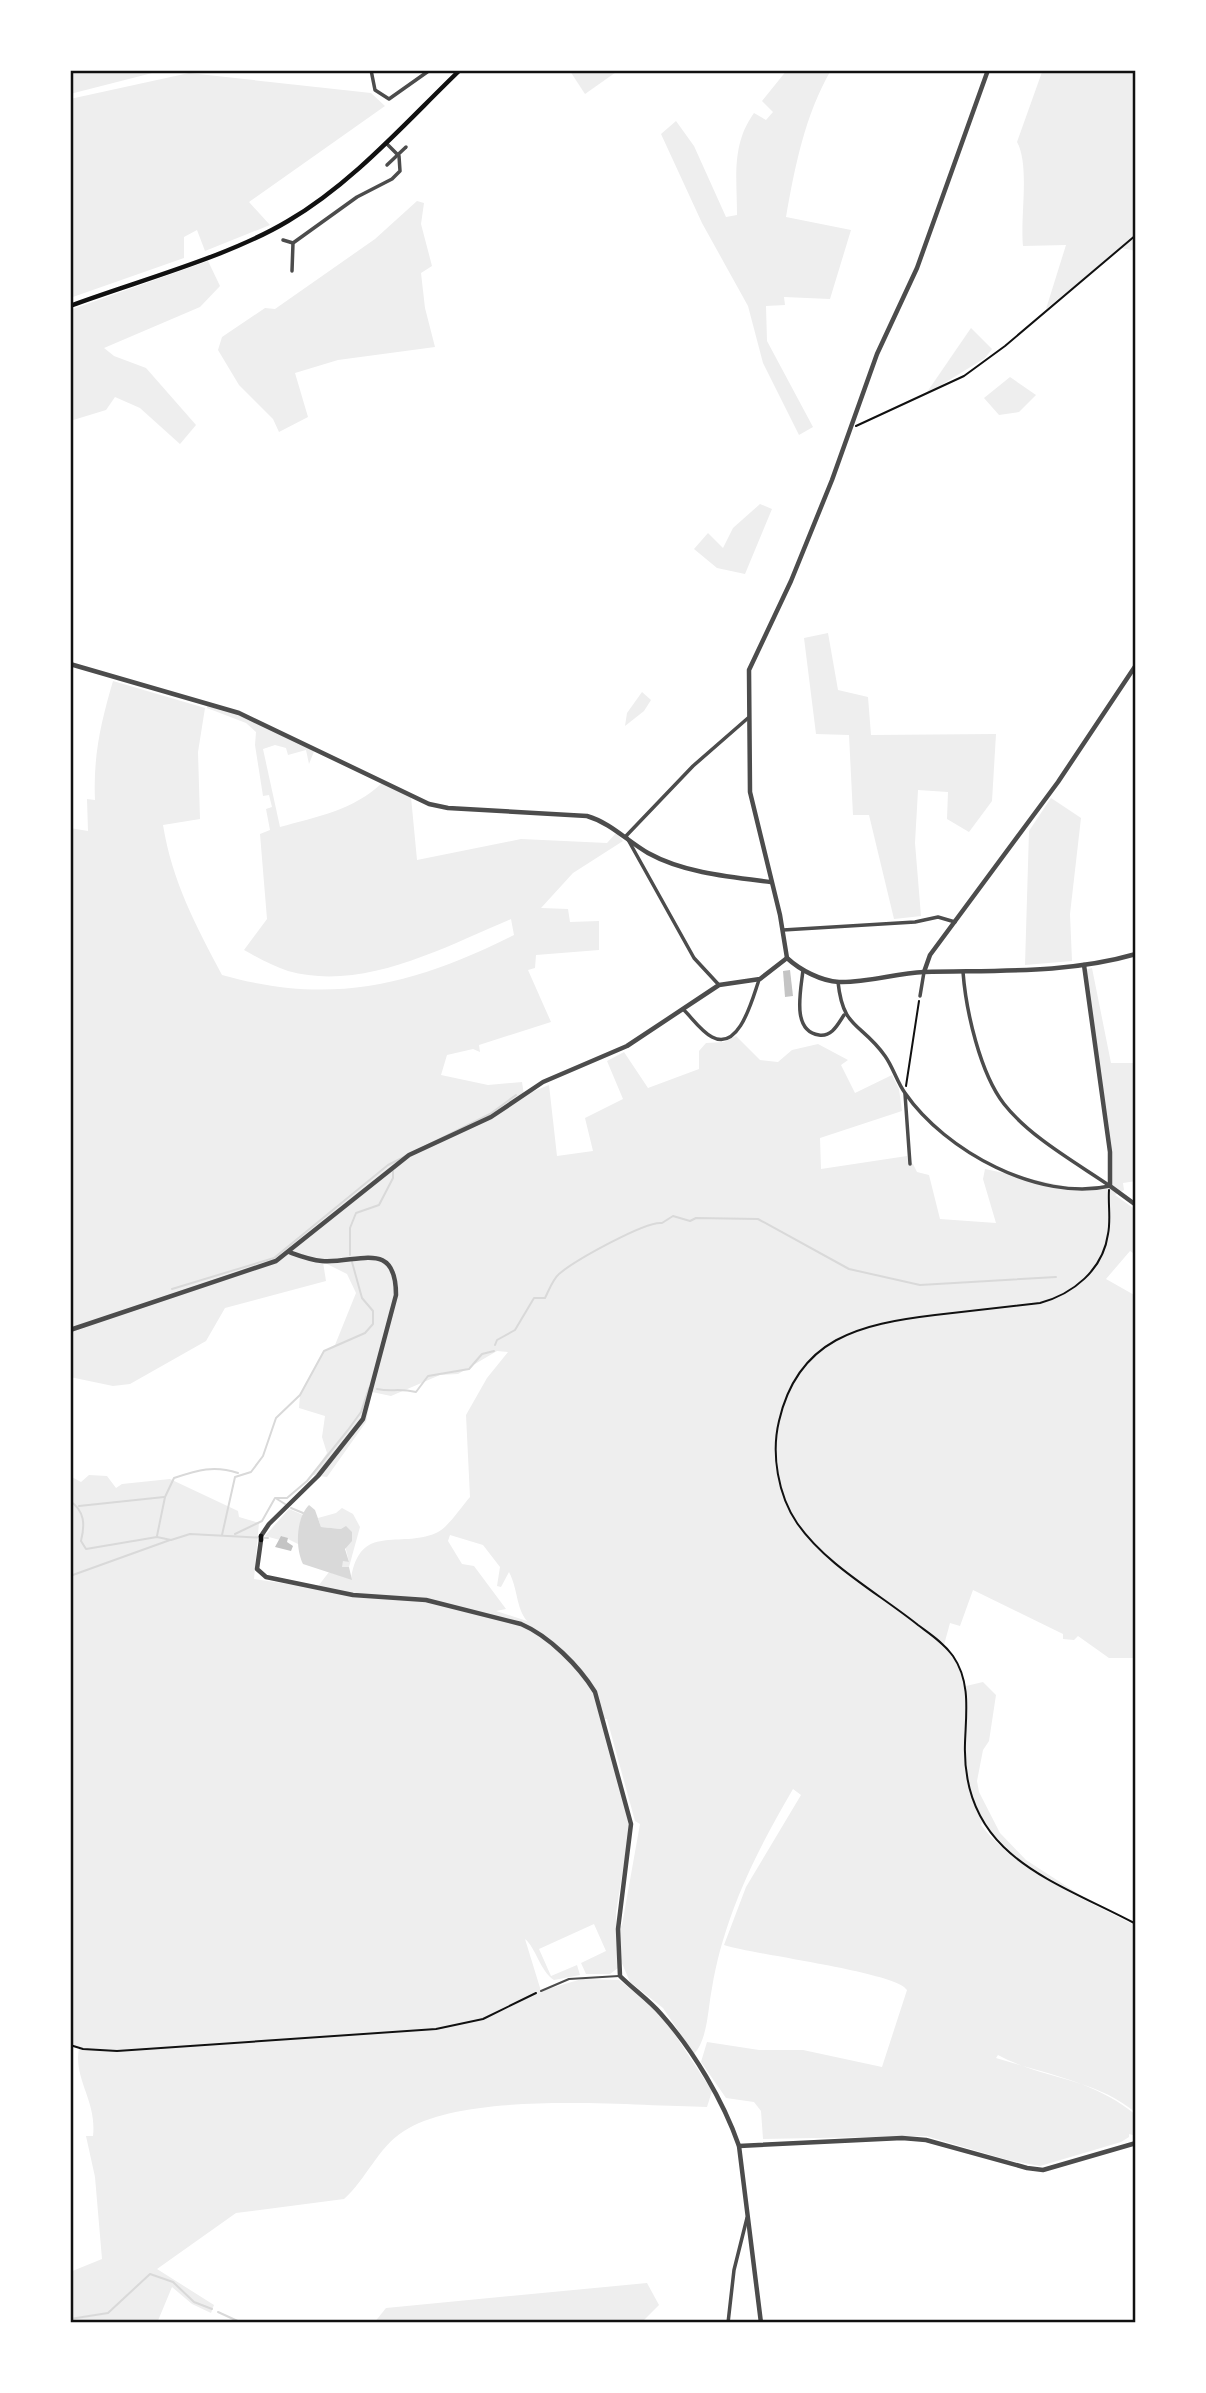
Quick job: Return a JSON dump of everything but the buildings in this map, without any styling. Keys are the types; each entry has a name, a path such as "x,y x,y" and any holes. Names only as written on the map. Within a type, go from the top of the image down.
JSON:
{"main road":[{"path":"70,306 233,247 287,222 339,185 460,70"}],"street":[{"path":"371,70 375,90 389,99 430,70"},
{"path":"988,70 917,268 877,354 790,585 751,661 747,682 750,792 783,930 787,958 803,970 838,982 924,972 1084,965 1136,954"},
{"path":"293,243 357,197 392,179 400,171 401,163 397,154 385,142"},
{"path":"387,165 406,147"},
{"path":"283,240 293,243"},
{"path":"292,271 293,243"},
{"path":"70,664 239,713 429,804 448,808 576,814 603,821 648,852 678,865 733,878 771,882"},
{"path":"920,996 927,959 1058,782 1136,665"},
{"path":"626,836 693,766 748,718"},
{"path":"626,836 694,958 719,985"},
{"path":"783,930 915,922 938,918 954,922"},
{"path":"70,1330 122,1315 183,1290 261,1266 289,1252 409,1155 491,1117 543,1082 627,1046 719,985 760,979 787,958"},
{"path":"1084,965 1110,1152 1110,1186"},
{"path":"803,970 800,997 803,1026 809,1032 824,1036 830,1034 844,1015"},
{"path":"963,972 972,1026 999,1096 1031,1129 1136,1205"},
{"path":"684,1010 709,1035 723,1038 734,1033 746,1020 760,979"},
{"path":"838,982 844,1015 883,1053 905,1094 954,1143 1003,1172 1083,1190 1110,1186"},
{"path":"905,1094 910,1164"},
{"path":"289,1252 322,1261 376,1257 389,1265 396,1284 393,1312 363,1419 318,1476 269,1524 261,1538 257,1569 266,1577 353,1595 426,1600 521,1623 534,1630 586,1678 595,1692 631,1824 618,1921 620,1976 660,2012 671,2027 717,2097 739,2146 761,2323"},
{"path":"739,2146 902,2138 926,2140 1043,2170 1136,2143"},
{"path":"728,2323 734,2270 747,2217"}],"lane":[{"path":"541,1991 569,1979 620,1976"}],"path":[{"path":"849,429 964,376 1006,346 1136,234"},
{"path":"905,1094 920,996"},
{"path":"1110,1186 1106,1245 1092,1271 1082,1282 1059,1298 1040,1303 886,1321 846,1333 804,1365 782,1407 775,1453 785,1500 797,1523 837,1563 944,1645 960,1668 967,1695 965,1758 968,1789 974,1809 995,1839 1024,1864 1136,1924"},
{"path":"70,2045 83,2049 117,2050 436,2029 483,2019 541,1991"}],"shaded area":[{"path":"70,70 164,70 70,94"},
{"path":"619,70 585,94 570,71"},
{"path":"787,70 831,70 808,123 797,160 786,217 851,230 830,299 784,297 785,305 766,306 767,341 813,427 799,435 763,363 748,306 702,223 661,134 676,121 694,146 726,217 737,215 736,175 742,137 754,113 766,120 773,112 762,101"},
{"path":"1136,70 1136,251 1121,248 1046,309 1066,245 1023,246 1024,177 1017,142 1042,72"},
{"path":"189,73 371,93 385,106 249,202 270,225 205,251 197,230 184,237 184,258 70,298 70,99"},
{"path":"417,201 424,203 421,224 432,266 421,273 425,308 435,347 338,360 295,373 308,417 279,432 273,419 239,385 218,350 222,337 265,308 275,309 375,239"},
{"path":"208,261 220,286 200,307 104,348 114,356 146,368 196,425 180,444 140,408 115,397 106,410 70,421 70,310"},
{"path":"971,328 992,349 985,358 925,395"},
{"path":"1010,377 1036,395 1019,412 999,415 984,398"},
{"path":"760,504 772,509 745,574 717,568 694,549 708,533 723,548 733,528"},
{"path":"828,633 838,690 868,697 871,735 996,734 992,801 969,832 947,819 948,792 918,790 915,843 921,916 894,919 869,815 853,815 849,735 816,734 804,638"},
{"path":"113,681 205,708 198,752 200,819 163,825 179,884 194,921 222,975 300,989 372,985 442,967 514,935 511,919 402,963 345,976 316,976 288,971 244,950 267,919 260,834 270,830 266,809 272,807 269,795 263,796 255,745 256,732 246,723 207,708 208,703 239,713 315,749 309,764 306,750 288,755 286,748 275,745 263,749 280,827 347,806 382,783 411,797 417,860 521,839 607,843 616,833 623,841 573,873 541,908 568,909 570,922 599,921 599,950 536,955 535,968 528,970 551,1022 479,1045 480,1052 473,1049 447,1055 441,1075 488,1085 522,1082 524,1095 549,1085 557,1156 593,1151 585,1118 623,1099 607,1061 624,1052 648,1088 699,1069 699,1051 706,1043 724,1042 736,1036 760,1060 778,1062 792,1050 818,1044 848,1060 841,1065 855,1093 892,1075 899,1089 902,1111 820,1138 821,1169 907,1156 908,1162 913,1164 917,1172 929,1175 940,1219 996,1223 983,1179 985,1169 1083,1190 1109,1186 1111,1174 1084,970 1092,968 1111,1063 1136,1063 1136,1181 1123,1183 1124,1190 1115,1195 1136,1210 1136,1255 1130,1251 1106,1279 1136,1296 1136,1658 1109,1658 1078,1636 1074,1640 1063,1639 1063,1634 973,1590 960,1626 950,1623 944,1645 953,1656 966,1686 983,1682 996,1695 989,1741 983,1750 977,1781 979,1792 1000,1833 1026,1860 1080,1895 1026,1864 1003,1845 982,1822 981,1825 996,1842 1033,1871 1136,1926 1136,2113 1120,2101 1104,2093 1077,2083 1104,2094 1136,2115 1136,2136 1129,2134 1129,2137 1121,2142 1040,2166 1008,2160 926,2136 763,2139 761,2111 754,2102 726,2098 701,2062 707,2042 759,2050 803,2050 882,2067 907,1990 897,1983 852,1970 724,1945 746,1887 801,1795 793,1789 754,1861 733,1910 717,1961 705,2032 694,2054 663,2008 630,1982 621,1961 619,1928 622,1925 640,1824 635,1821 607,1719 603,1719 630,1824 616,1913 618,1968 610,1974 586,1974 581,1963 606,1951 594,1924 539,1949 551,1976 577,1965 580,1975 554,1980 545,1971 525,1939 541,1991 582,1979 619,1980 660,2012 712,2091 707,2107 550,2103 467,2110 432,2118 395,2138 344,2199 236,2213 157,2269 214,2305 211,2313 192,2304 172,2287 157,2323 70,2323 70,2272 102,2259 95,2177 86,2136 93,2136 92,2112 79,2070 79,2048 72,2046 70,2051 70,1476 81,1482 89,1475 107,1476 116,1488 122,1484 170,1479 238,1511 239,1517 259,1523 254,1579 322,1589 319,1585 329,1572 351,1579 356,1561 363,1550 372,1544 422,1537 441,1530 470,1497 466,1415 487,1378 508,1352 497,1351 458,1374 440,1375 391,1396 372,1392 366,1422 327,1477 312,1475 327,1453 322,1437 325,1416 299,1408 300,1395 324,1351 335,1345 356,1293 347,1274 323,1262 326,1281 225,1308 206,1341 130,1384 113,1386 70,1377 70,828 88,831 87,799 95,800 97,754","holes":["450,1535 483,1545 500,1567 497,1586 501,1587 509,1572 527,1621 496,1611 506,1609 474,1566 462,1564 448,1541","998,2055 1023,2066 996,2058"]},
{"path":"642,692 651,700 644,711 625,726 627,713"},
{"path":"1051,798 1081,818 1070,914 1072,961 1025,965 1029,831"},
{"path":"309,1505 315,1510 321,1527 341,1529 346,1526 352,1532 352,1541 345,1549 349,1562 343,1561 342,1567 349,1567 352,1580 303,1564 298,1533 301,1517"},
{"path":"342,1508 353,1514 360,1527 349,1567 341,1568 343,1560 349,1562 341,1529 321,1527 318,1518 336,1513"},
{"path":"289,1509 303,1515 298,1544 282,1536 280,1540 265,1536"},
{"path":"647,2283 659,2305 641,2323 374,2323 386,2308"}],"waterway":[{"path":"172,1289 274,1258 388,1165 490,1114 516,1095"},
{"path":"350,1255 350,1228 356,1213 379,1205 393,1178 393,1171"},
{"path":"495,1345 497,1340 515,1330 534,1298 545,1298 555,1279 567,1268 626,1235 662,1223 673,1216 690,1221 696,1218 758,1219 849,1269 920,1285 1056,1277"},
{"path":"222,1535 235,1477 251,1472 263,1456 276,1418 300,1395 324,1351 365,1333 373,1324 373,1311 362,1298 352,1262"},
{"path":"377,1389 416,1392 428,1376 469,1369 482,1354 494,1351"},
{"path":"235,1534 262,1521 275,1498 287,1498 307,1481 361,1412 369,1388"},
{"path":"157,1536 165,1497 174,1478 206,1470 221,1469 238,1473"},
{"path":"79,1506 164,1497"},
{"path":"277,1499 285,1504"},
{"path":"70,1501 81,1514 81,1541 86,1549 157,1537 171,1540 190,1534 268,1538"},
{"path":"291,1508 303,1513"},
{"path":"70,1576 170,1540"},
{"path":"70,2319 108,2313 150,2274 173,2282 194,2302 212,2309"},
{"path":"218,2312 242,2323"}]}
